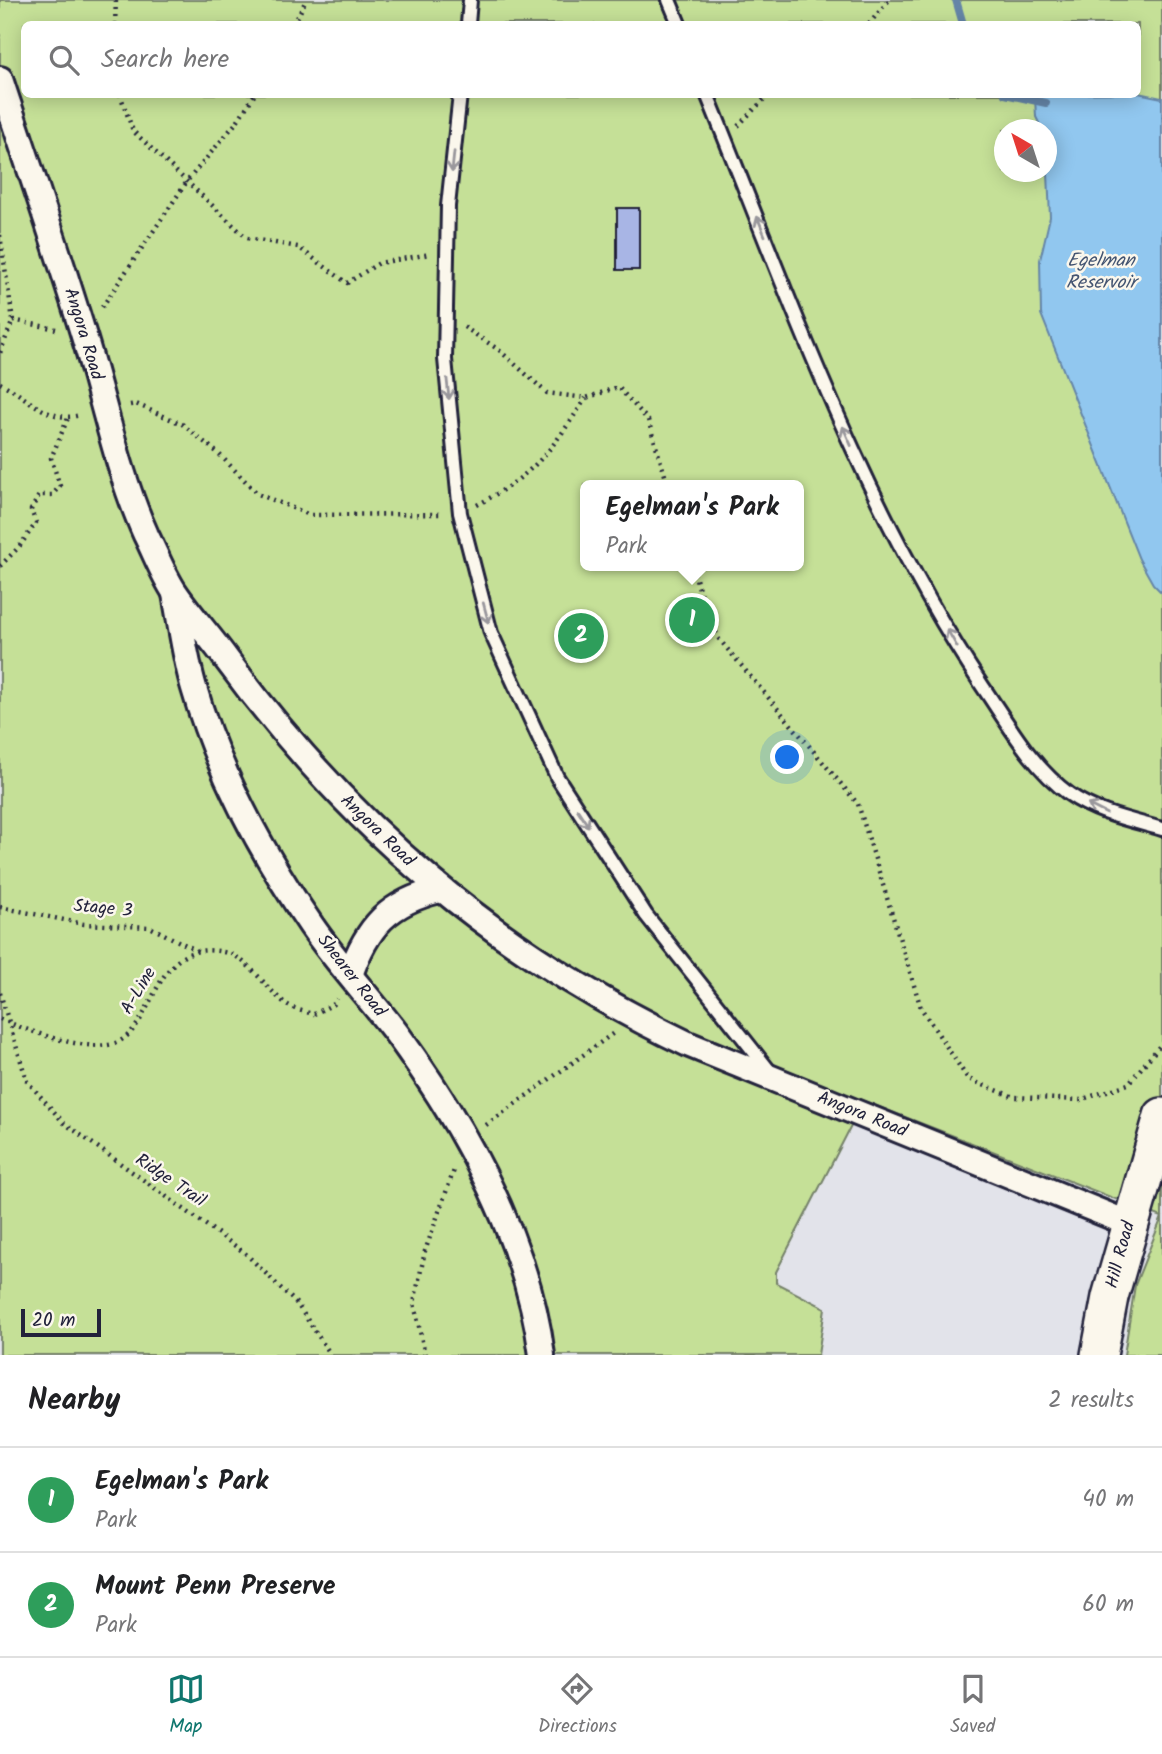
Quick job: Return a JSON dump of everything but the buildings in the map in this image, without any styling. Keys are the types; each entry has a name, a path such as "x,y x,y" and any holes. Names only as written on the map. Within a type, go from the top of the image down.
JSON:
{"street":[{"name":"Angora Road","path":"0,79 84,334 104,407 145,533 174,590 302,756 440,891 533,959 635,1018 776,1080 1130,1224"},
{"name":"Shearer Road","path":"174,590 193,687 214,746 269,858 312,927 419,1065 465,1140 515,1251 531,1300 542,1355"},
{"path":"350,975 365,938 393,908 414,896 440,891"},
{"name":"Hill Road","path":"1098,1355 1130,1224 1162,1116"}],"lane":[{"path":"468,21 470,0"},
{"path":"669,0 678,21"},
{"path":"460,98 449,206 445,359 460,513 491,633 557,778 646,915 776,1080"},
{"path":"709,98 845,432 895,538 962,656 1032,760 1069,794 1107,814 1162,829"}],"path":[{"path":"115,21 116,0"},
{"path":"296,21 306,0"},
{"path":"872,21 889,0"},
{"path":"121,98 133,131 247,238 298,247 347,283 379,263 447,251"},
{"path":"13,320 84,334 188,180 236,123 252,98"},
{"path":"725,138 765,98"},
{"path":"0,234 13,320 0,353"},
{"path":"446,316 499,350 547,393 586,398 618,387 648,420 666,480"},
{"path":"0,383 44,412 68,418 104,407 136,404 182,424 218,453 258,494 310,515 460,513 515,484 552,449 586,398"},
{"path":"0,566 19,547 36,523 31,510 39,495 52,495 60,486 51,458 68,418"},
{"path":"694,571 704,605 719,639 858,804 921,1008 968,1079 1014,1097 1080,1100 1128,1084 1162,1043"},
{"name":"Stage 3","path":"0,906 84,924 150,927 198,951"},
{"path":"198,951 231,954 289,1006 314,1014 334,1004 350,975"},
{"name":"A-Line","path":"0,1019 49,1037 94,1045 118,1042 135,1027 166,970 198,951"},
{"name":"Ridge Trail","path":"0,993 27,1082 64,1123 245,1253 298,1304 331,1355"},
{"path":"425,1355 414,1303 425,1251 465,1140 635,1018"}],"green space":[{"path":"0,0 1162,0 1162,1217 864,1101 776,1272 776,1283 825,1308 818,1355 0,1355"},
{"path":"1162,1217 1162,1355 1124,1355 1135,1285"}],"water":[{"name":"Egelman Reservoir","path":"1141,94 1162,98 1162,593 1153,584 1139,559 1041,314 1040,260 1050,217 1048,182 1057,182 1057,119 1037,119 1035,98 1141,98"}],"waterway":[{"path":"956,0 962,21"},
{"path":"1023,98 1046,103"}],"place":[{"name":"Egelman's Park","path":"692,620"},
{"name":"Mount Penn Preserve","path":"581,636"}]}
